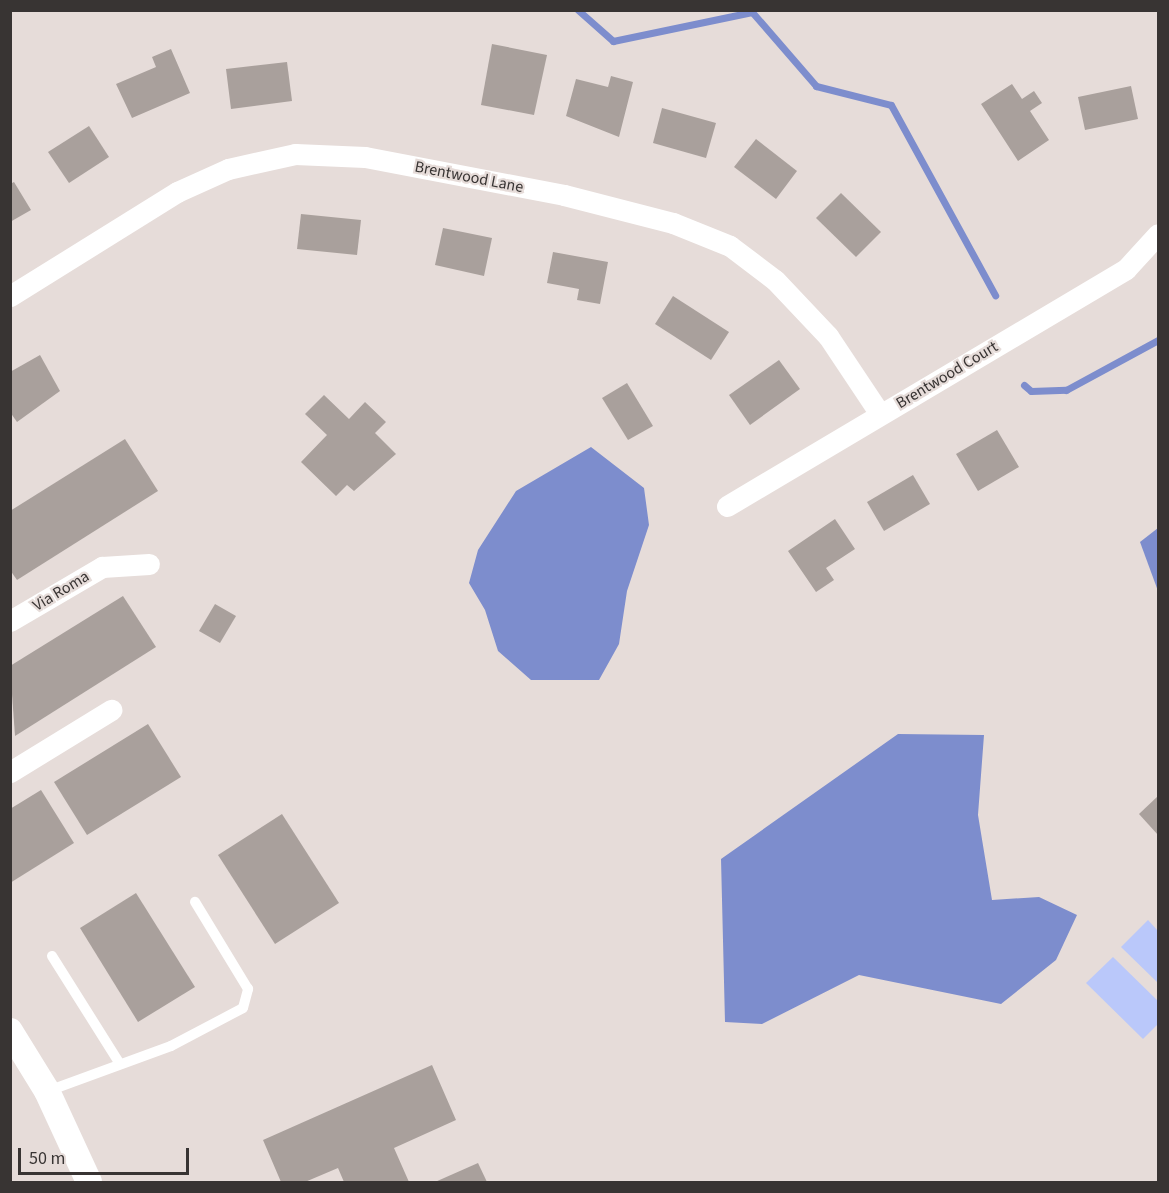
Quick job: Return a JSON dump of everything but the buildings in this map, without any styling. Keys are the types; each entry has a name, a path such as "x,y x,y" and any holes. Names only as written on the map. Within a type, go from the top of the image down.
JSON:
{"street":[{"name":"Brentwood Lane","path":"10,296 177,192 228,170 295,154 365,157 564,195 673,223 730,246 775,280 828,336 880,414"},
{"name":"Brentwood Court","path":"727,506 1126,269 1158,234"},
{"name":"Via Roma","path":"10,621 102,567 149,564"},
{"path":"12,767 111,710"},
{"path":"10,1030 47,1091 89,1182"}],"lane":[{"path":"47,1091 171,1046 243,1008 248,989 195,902"},
{"path":"52,956 120,1064"}],"shaded area":[{"path":"591,447 644,488 649,525 627,591 619,644 599,680 531,680 498,651 485,610 469,583 478,550 516,491"},
{"path":"1158,528 1158,591 1140,542"},
{"path":"898,734 984,735 978,815 992,900 1039,897 1077,915 1056,960 1001,1004 859,975 762,1024 725,1022 721,859"},
{"path":"1148,920 1158,931 1158,983 1121,947"},
{"path":"1113,957 1158,1001 1158,1024 1143,1039 1086,983"}],"waterway":[{"path":"578,10 613,41 752,12 816,86 891,105 995,295"},
{"path":"1024,385 1031,391 1066,390 1158,340"}]}
